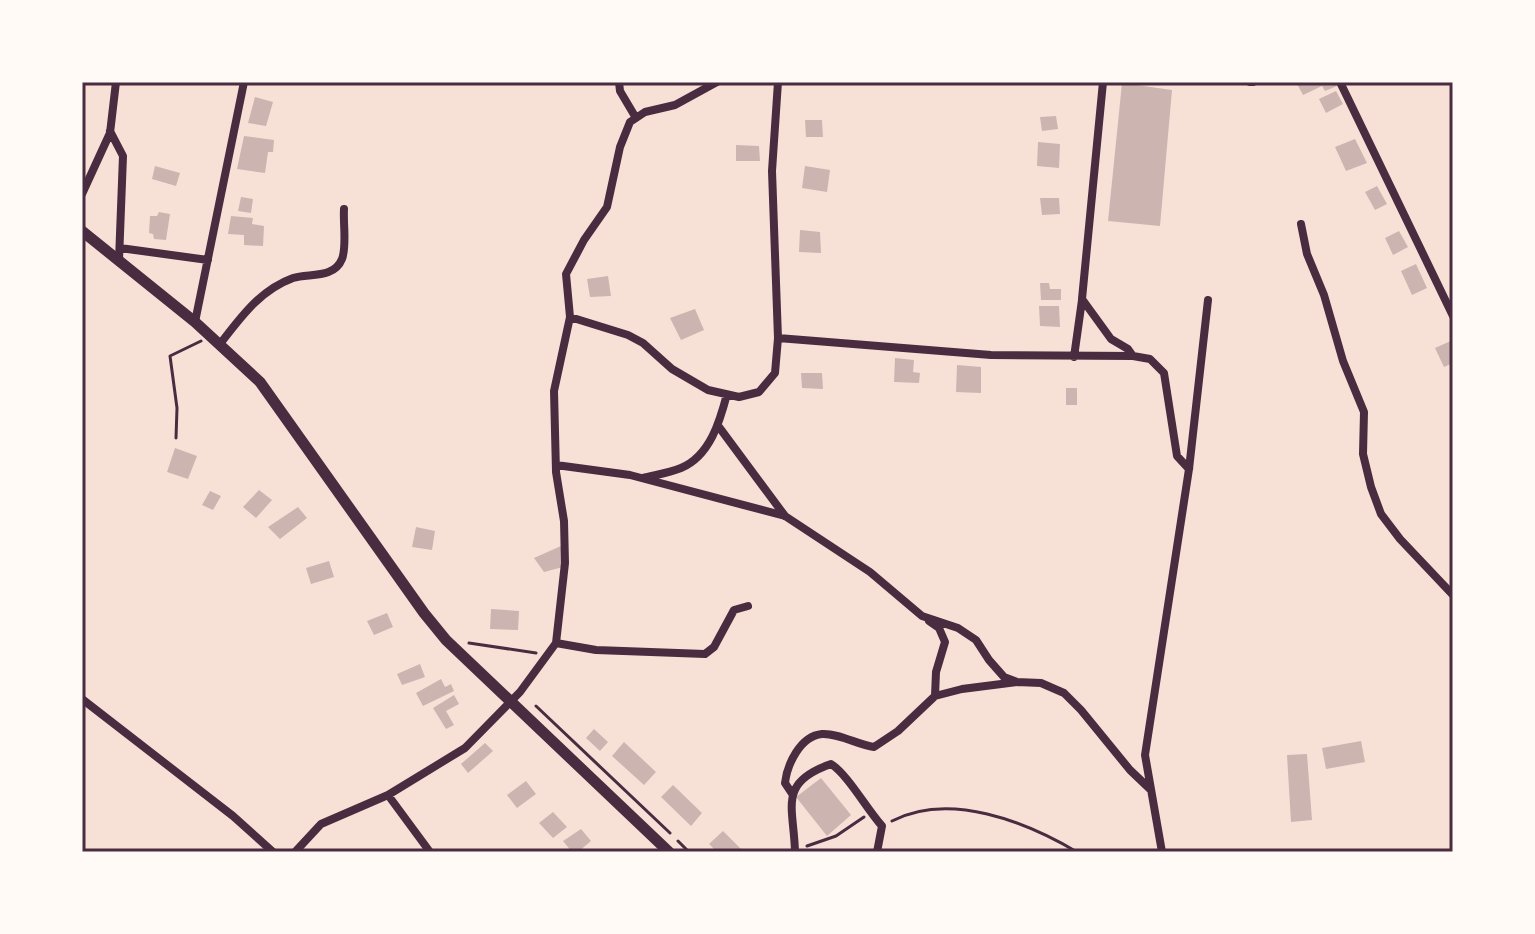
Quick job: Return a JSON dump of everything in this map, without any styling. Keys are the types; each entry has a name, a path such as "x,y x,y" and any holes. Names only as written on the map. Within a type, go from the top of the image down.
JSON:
{"main road":[{"path":"82,231 119,254 260,382 446,640 515,697 669,852"}],"street":[{"path":"82,194 110,131 116,82"},
{"path":"195,322 244,82"},
{"path":"619,82 620,91 636,118"},
{"path":"295,852 321,824 388,795 465,748 515,697 556,643 565,563 564,521 556,465 554,391 570,317 566,274 607,207 620,147 630,122 645,112 675,105 717,82"},
{"path":"570,317 628,335 643,343 672,369 708,390 739,397 759,392 775,373 778,338 772,171 778,82"},
{"path":"1074,357 1103,82"},
{"path":"1340,82 1453,316"},
{"path":"110,131 123,156 119,254 208,260"},
{"path":"216,340 275,285 336,269 343,257 344,209"},
{"path":"1301,224 1307,254 1324,295 1343,361 1364,412 1363,454 1381,514 1400,539 1453,595"},
{"path":"1082,299 1111,339 1128,349 1133,356"},
{"path":"1162,852 1145,755 1189,469 1208,300"},
{"path":"778,338 991,355 1133,356 1150,359 1164,373 1177,456 1189,469"},
{"path":"642,478 683,467 701,451 719,427 727,394"},
{"path":"719,427 785,516"},
{"path":"556,465 642,478 785,516 870,572 939,628 945,642 936,672 935,696"},
{"path":"556,643 596,650 705,654 722,635 727,619 734,610 748,606"},
{"path":"922,616 958,628 976,640 1004,677 1017,682"},
{"path":"793,795 785,783 787,769 808,740 822,734 874,747 907,723 935,696 1017,682 1041,683 1064,693 1151,790"},
{"path":"82,699 233,816 273,852"},
{"path":"795,850 790,808 795,788 812,771 831,764 844,772 882,826 877,852"},
{"path":"388,795 430,852"}],"path":[{"path":"176,438 177,408 170,356 216,340"},
{"path":"475,652 465,643 533,651 544,659"},
{"path":"515,697 689,852"},
{"path":"882,826 903,815 937,809 972,811 1004,819 1077,852"},
{"path":"795,850 836,836 870,813"}],"building":[{"path":"1296,82 1335,82 1337,86 1325,91 1322,86 1303,95"},
{"path":"1122,83 1172,90 1160,226 1108,221"},
{"path":"1336,91 1343,104 1326,113 1319,99"},
{"path":"255,97 273,102 266,126 248,123"},
{"path":"1056,116 1058,129 1042,131 1040,117"},
{"path":"805,120 822,120 823,137 806,137"},
{"path":"244,136 274,140 273,152 268,152 265,173 237,169"},
{"path":"1355,139 1367,163 1346,171 1335,147"},
{"path":"1038,142 1060,144 1059,168 1037,166"},
{"path":"736,145 759,146 760,161 736,161"},
{"path":"155,166 180,173 176,186 152,179"},
{"path":"805,166 830,170 827,192 802,188"},
{"path":"1377,186 1387,204 1375,210 1365,192"},
{"path":"241,197 253,199 251,213 238,211"},
{"path":"1040,198 1059,198 1060,214 1042,215"},
{"path":"159,212 170,214 166,240 154,239 153,234 149,233 150,216 157,216"},
{"path":"231,216 253,218 252,224 264,226 263,246 244,245 244,235 228,234"},
{"path":"800,230 820,232 821,253 799,252"},
{"path":"1399,231 1408,247 1393,255 1385,238"},
{"path":"1416,264 1427,288 1412,295 1401,271"},
{"path":"608,276 611,296 590,297 587,279"},
{"path":"1040,283 1049,283 1050,289 1061,289 1061,300 1041,300"},
{"path":"1039,306 1059,306 1060,327 1040,326"},
{"path":"695,309 704,330 681,340 670,318"},
{"path":"1453,340 1453,363 1444,367 1435,348"},
{"path":"895,358 914,360 913,372 920,373 919,383 894,382"},
{"path":"957,365 981,367 981,393 956,392"},
{"path":"801,373 822,373 823,389 802,388"},
{"path":"1066,388 1077,388 1077,405 1066,405"},
{"path":"175,448 197,456 188,479 167,472"},
{"path":"259,490 272,500 256,518 243,507"},
{"path":"210,491 221,496 213,510 202,505"},
{"path":"298,507 307,518 280,539 268,527"},
{"path":"416,527 435,531 432,550 412,547"},
{"path":"561,546 563,567 544,572 534,558"},
{"path":"329,561 334,577 311,584 306,568"},
{"path":"491,609 519,611 518,630 490,629"},
{"path":"387,613 393,627 374,635 367,621"},
{"path":"420,664 425,677 402,685 397,674"},
{"path":"441,679 445,687 451,684 454,691 423,706 416,693"},
{"path":"454,695 459,704 446,711 454,725 446,729 433,708"},
{"path":"594,729 608,742 600,751 586,738"},
{"path":"1361,741 1365,762 1326,769 1322,748"},
{"path":"624,742 656,772 644,785 612,756"},
{"path":"485,743 493,751 468,773 461,764"},
{"path":"1307,754 1312,820 1291,822 1287,755"},
{"path":"821,778 851,815 827,836 796,797"},
{"path":"526,781 536,794 517,808 507,795"},
{"path":"673,785 702,813 691,826 661,797"},
{"path":"553,812 567,827 553,838 539,823"},
{"path":"581,829 591,841 578,852 572,852 563,841"},
{"path":"723,831 744,852 717,852 709,844"}]}
